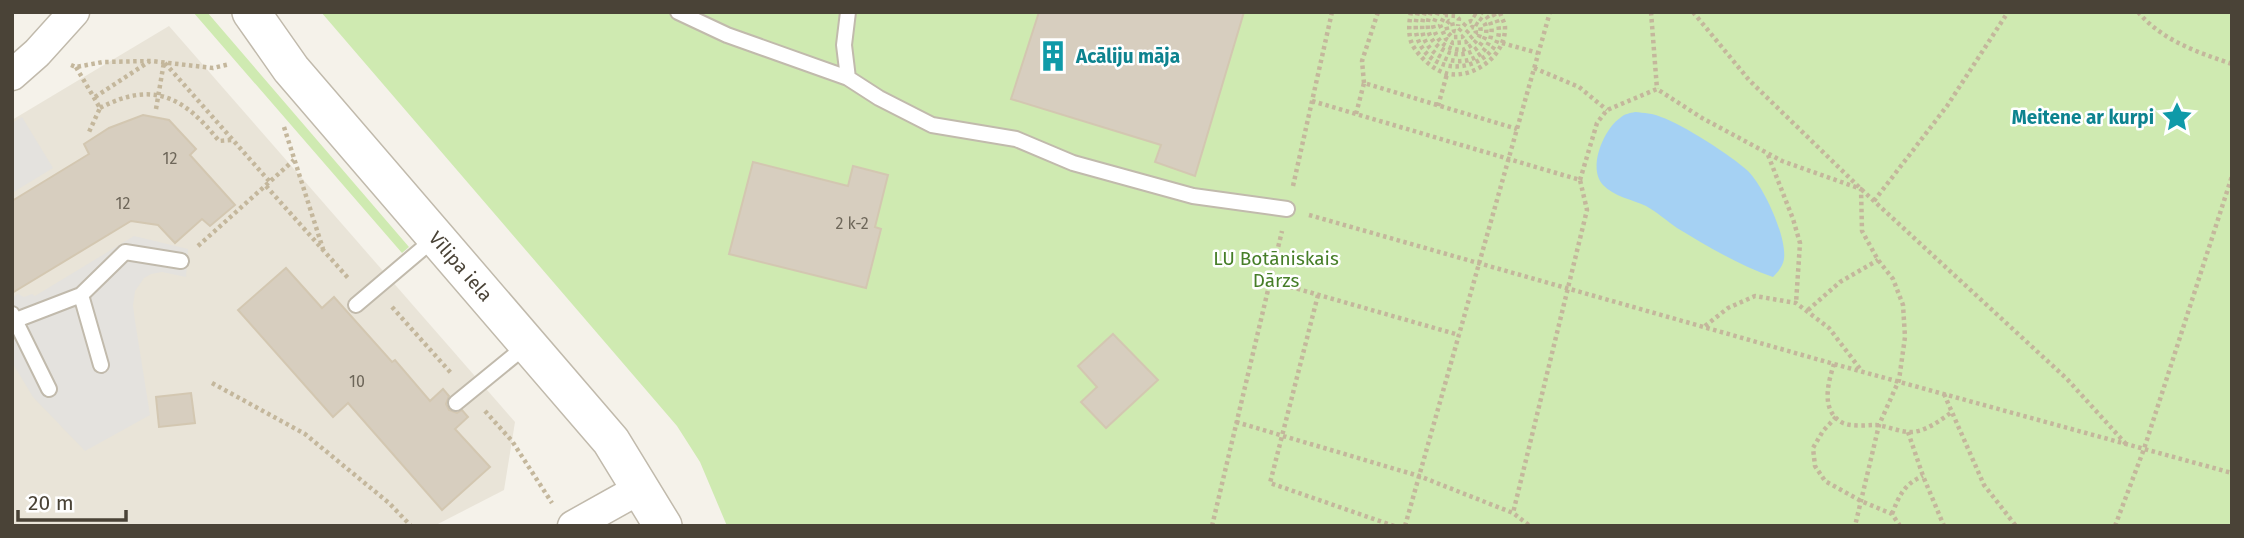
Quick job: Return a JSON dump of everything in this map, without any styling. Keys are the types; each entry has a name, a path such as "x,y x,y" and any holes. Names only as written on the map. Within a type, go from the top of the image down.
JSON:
{"street":[{"path":"12,75 37,53 74,12"},
{"name":"Vīlipa iela","path":"251,12 291,69 611,441 663,526"},
{"path":"573,526 640,488"}],"lane":[{"path":"678,12 727,35 848,78 932,125 1016,139 1073,163 1194,195 1287,209"},
{"path":"848,12 844,45 848,78"},
{"path":"360,301 436,237"},
{"path":"49,389 14,317 80,295 125,252 181,261"},
{"path":"80,295 101,365"},
{"path":"456,403 528,344"}],"path":[{"path":"1356,114 1364,83 1362,61 1378,12"},
{"path":"1411,12 1411,43 1428,62 1447,74 1463,73 1492,59 1502,43 1505,27 1500,12"},
{"path":"1418,12 1416,24 1420,44 1434,60 1453,68 1475,64 1492,50 1498,41 1499,29 1492,12"},
{"path":"1425,12 1422,22 1424,40 1437,55 1454,61 1473,58 1486,47 1492,27 1482,12"},
{"path":"1431,12 1428,19 1430,37 1444,52 1461,55 1478,48 1487,32 1486,24 1470,12"},
{"path":"1438,12 1433,25 1439,41 1447,47 1463,50 1476,41 1481,30 1476,22 1471,21 1458,32 1454,31 1452,22 1449,21 1446,25 1452,37 1462,37 1472,27 1476,33 1466,42 1453,44 1446,39 1440,25 1445,15 1451,15 1459,19 1458,26"},
{"path":"1405,526 1550,12"},
{"path":"1651,12 1657,89"},
{"path":"1693,12 1749,80 1861,189 2067,379 2127,444"},
{"path":"1874,201 1947,106 2008,12"},
{"path":"2138,12 2162,35 2232,64"},
{"path":"1502,43 1538,53"},
{"path":"37,53 76,67 103,62 151,61 213,68 230,64"},
{"path":"94,97 151,61"},
{"path":"156,109 164,62"},
{"path":"164,62 233,140 324,251 360,301"},
{"path":"76,67 100,108"},
{"path":"1534,68 1579,87 1607,110"},
{"path":"1438,106 1447,74"},
{"path":"1364,83 1517,129"},
{"path":"1513,513 1587,210 1580,180 1597,122 1607,110 1657,89"},
{"path":"1657,89 1767,154 1861,189"},
{"path":"89,132 100,108 118,99 145,94 159,95 190,109 219,141 233,140"},
{"path":"1312,101 1580,180"},
{"path":"284,127 324,251"},
{"path":"1767,154 1800,243 1796,303"},
{"path":"181,261 294,160"},
{"path":"2115,526 2144,449 2232,176"},
{"path":"1855,526 1879,425 1899,380 1905,337 1903,306 1893,279 1878,260 1862,230 1861,189"},
{"path":"1287,209 1834,364 2232,473"},
{"path":"1808,310 1840,282 1878,260"},
{"path":"1270,281 1459,335"},
{"path":"1318,295 1270,483 1394,526"},
{"path":"1705,327 1728,308 1755,296 1796,303 1829,328 1845,345 1861,370"},
{"path":"1834,364 1827,387 1828,402 1836,417 1844,423 1879,425 1908,432 1922,431 1952,412"},
{"path":"212,383 305,434 388,503 411,526"},
{"path":"1944,394 1984,485 2015,526"},
{"path":"1836,417 1813,448 1815,466 1825,481 1892,514 1899,526"},
{"path":"1212,526 1236,422 1419,476 1513,513 1530,526"},
{"path":"1908,432 1944,526"},
{"path":"1892,514 1902,489 1923,476"}],"shaded area":[{"path":"169,26 515,422 504,490 434,526 12,526 12,120"},
{"path":"22,117 53,168 12,193 12,123"},
{"path":"134,236 188,249 186,277 162,272 151,274 144,278 135,291 133,305 150,415 85,451 33,397 12,362 12,298 18,294 24,297 32,294 35,296"}],"green space":[{"path":"193,12 207,12 409,247 402,253"},
{"name":"LU Botāniskais Dārzs","path":"321,12 2232,12 2232,526 727,526 700,462 677,426"}],"water":[{"path":"1635,112 1655,115 1681,126 1731,157 1754,178 1773,213 1782,238 1783,262 1773,277 1724,255 1677,228 1646,206 1618,195 1603,185 1598,178 1597,169 1599,149 1614,123"}],"building":[{"path":"1039,12 1244,12 1195,176 1155,162 1161,145 1011,99"},
{"path":"143,115 169,120 196,149 190,155 235,205 210,226 202,219 175,243 158,225 131,221 12,293 12,201 89,154 84,144 109,128"},
{"path":"753,162 848,186 853,166 888,175 875,227 881,229 866,288 729,254"},
{"path":"286,268 322,308 334,297 430,401 443,389 449,396 446,404 449,410 457,413 462,410 468,417 455,429 490,467 442,510 348,403 333,417 238,310"},
{"path":"1113,334 1158,380 1106,428 1081,402 1097,387 1078,366"},
{"path":"191,393 195,423 159,427 156,397"}],"place":[{"name":"Acāliju māja","path":"1053,56"},
{"name":"Meitene ar kurpi","path":"2177,117"}]}
